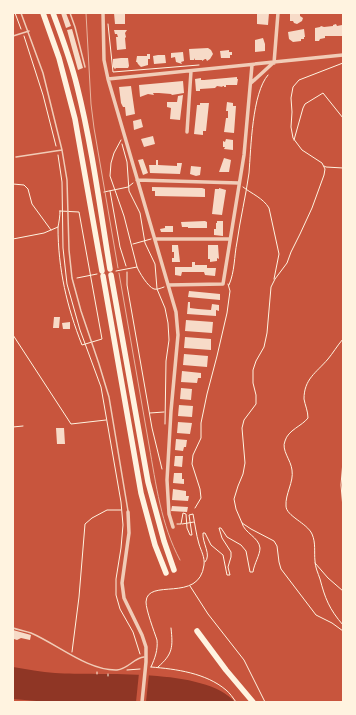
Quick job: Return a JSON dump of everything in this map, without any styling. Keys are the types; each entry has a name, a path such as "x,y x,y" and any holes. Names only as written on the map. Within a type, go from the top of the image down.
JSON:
{"highway":[{"path":"43,13 59,58 75,119 141,493 155,545 166,573"},
{"path":"53,13 68,54 77,85 148,482 164,541 174,570"},
{"path":"198,631 226,670 253,702"}],"street":[{"path":"103,13 104,60 108,79 176,312 178,335 171,411 168,492 169,514 173,527"},
{"path":"250,84 274,63 278,13"},
{"path":"108,79 343,56"},
{"path":"168,285 222,284 244,155 252,65"},
{"path":"187,132 191,71"},
{"path":"137,180 239,183"},
{"path":"155,239 230,239"},
{"path":"128,512 129,533 122,583 124,598 144,641 146,656 142,702"}],"lane":[{"path":"21,13 29,31 43,72 62,150 67,180 69,250 72,278 81,311 109,397 128,512"},
{"path":"70,13 75,26 85,67"},
{"path":"13,36 29,31"},
{"path":"16,157 62,150"},
{"path":"13,628 30,633 87,663 107,669 119,670 140,657 146,656"}],"path":[{"path":"15,13 43,95 57,151 62,182 62,211 60,211 58,227 62,280 75,329 82,345 86,344"},
{"path":"108,20 113,72 199,64"},
{"path":"343,63 302,78 295,83 291,98 291,128 294,140 302,150 324,166 343,168"},
{"path":"195,508 201,498 200,489 192,464 193,455 201,438 201,423 206,394 216,362 227,313 230,291 229,285 234,268 257,101 262,84 270,72"},
{"path":"294,140 305,104 323,93 343,118"},
{"path":"165,427 166,361 169,330 166,312 157,289 155,264 144,241 140,213 128,187 126,162 121,140 114,153 111,163 110,176 132,244 136,267 152,288 157,289 168,285"},
{"path":"204,563 208,560 208,556 204,545 203,532 205,533 210,545 223,555 227,575 230,575 228,567 231,557 221,535 219,528 221,528 227,537 245,548 248,555 250,572 253,572 259,552 259,545 246,530 236,509 234,499 243,474 245,462 242,428 244,420 256,404 256,396 252,383 253,370 256,360 264,347 268,333 271,287 287,263 312,208 324,175 324,166"},
{"path":"102,193 128,187 137,180"},
{"path":"239,183 260,198 270,208 279,254 274,277 275,279"},
{"path":"13,184 24,185 28,189 32,204 51,230"},
{"path":"110,191 120,248 126,266"},
{"path":"68,212 79,212 102,338 95,341"},
{"path":"13,239 44,233 58,227"},
{"path":"132,244 144,241"},
{"path":"127,272 127,285 149,413 163,469"},
{"path":"76,278 93,275"},
{"path":"222,284 229,285"},
{"path":"13,335 71,424 107,420 122,510 123,525"},
{"path":"343,339 328,359 306,383 304,400 308,418 305,422 287,435 284,442 284,450 293,472 286,506 288,512 305,525 312,534 315,547 315,562 328,606 343,625"},
{"path":"149,413 171,411"},
{"path":"13,427 23,426"},
{"path":"343,461 341,467 341,486 343,508"},
{"path":"71,654 85,524 92,518 107,510 122,510"},
{"path":"181,524 194,522"},
{"path":"242,522 251,529 276,543 281,569 312,611 320,618 332,623 343,631"},
{"path":"343,556 343,568"},
{"path":"315,562 328,578 343,591"},
{"path":"190,586 208,614 244,660 266,702"},
{"path":"157,667 168,657 173,645 172,628"},
{"path":"119,670 145,670 157,667 178,670 204,678 221,686 236,702"}],"shaded area":[{"path":"13,667 55,673 124,674 177,678 201,683 220,691 235,702 48,702 13,699"}],"pier":[{"path":"139,673 149,674 146,702 136,702"}],"building":[{"path":"61,13 66,13 71,26 66,28"},
{"path":"114,13 125,13 125,24 115,24"},
{"path":"257,13 269,13 268,25 257,24"},
{"path":"290,13 300,13 300,16 303,18 302,21 297,24 290,21"},
{"path":"336,24 337,26 342,25 343,36 325,36 325,38 320,39 319,41 315,41 315,28 321,26 333,26"},
{"path":"72,29 83,68 78,70 67,30"},
{"path":"304,29 305,37 304,39 301,39 301,41 293,42 289,39 288,32"},
{"path":"114,30 127,30 125,33 126,49 117,50 116,37 118,37"},
{"path":"263,38 265,51 255,52 255,40"},
{"path":"208,48 213,54 207,61 206,59 202,61 195,60 195,58 194,60 190,60 189,49"},
{"path":"229,50 229,52 232,52 230,58 221,58 220,51"},
{"path":"183,52 184,61 181,62 182,64 176,62 175,57 171,58 171,53"},
{"path":"147,54 150,54 148,65 141,67 136,62 137,56 147,56"},
{"path":"165,55 166,63 154,64 153,56"},
{"path":"128,58 128,68 115,69 113,67 113,59"},
{"path":"237,77 237,85 226,85 226,87 217,86 215,88 200,89 200,91 196,91 195,79 201,78 201,80 204,80"},
{"path":"183,81 184,93 172,95 153,93 154,95 148,94 140,97 139,85"},
{"path":"131,86 135,114 126,116 125,107 123,107 121,103 119,87"},
{"path":"183,95 180,120 170,119 171,108 167,107 167,102 177,102 178,96"},
{"path":"227,102 233,103 233,106 236,106 234,133 224,132 226,118 228,118 228,111 226,111"},
{"path":"200,103 209,103 206,131 203,131 203,135 194,134 197,105 200,105"},
{"path":"141,119 143,127 134,130 133,121"},
{"path":"153,136 155,144 144,147 141,139"},
{"path":"226,139 233,140 233,150 224,149 225,147 223,147 223,141 225,142"},
{"path":"224,158 231,160 229,172 219,172"},
{"path":"143,159 148,173 143,175 138,160"},
{"path":"156,160 158,160 158,165 177,166 177,163 182,163 180,174 150,173 149,165 156,165"},
{"path":"191,166 201,167 200,175 196,176 190,174"},
{"path":"152,187 202,188 205,189 205,197 155,196 155,191 152,191"},
{"path":"219,188 226,190 222,215 212,214 215,189"},
{"path":"217,221 223,221 223,236 214,235 214,229 216,229"},
{"path":"181,222 207,222 207,228 182,227"},
{"path":"165,226 173,226 173,232 161,232 160,229 165,228"},
{"path":"172,245 178,245 180,262 172,262 174,252 172,252"},
{"path":"208,245 218,245 219,259 217,258 217,261 210,262 210,259 208,259"},
{"path":"192,262 195,262 195,265 207,265 207,268 216,268 215,276 205,275 204,272 182,272 181,276 175,275 175,267 192,267"},
{"path":"189,291 220,294 220,300 188,297"},
{"path":"188,302 190,302 190,308 198,309 211,310 212,304 219,305 219,311 216,310 216,316 187,314"},
{"path":"54,317 60,317 59,328 53,328"},
{"path":"186,320 213,322 212,333 185,331"},
{"path":"70,322 70,329 63,329 62,323"},
{"path":"185,337 211,339 211,350 184,348"},
{"path":"184,354 208,356 207,367 183,365"},
{"path":"182,371 201,373 201,378 198,378 197,383 181,382"},
{"path":"181,388 192,389 191,400 180,399"},
{"path":"179,405 193,406 192,417 178,416"},
{"path":"178,422 192,423 190,434 177,433"},
{"path":"56,428 64,428 65,444 57,444"},
{"path":"176,439 187,440 186,447 184,447 183,451 175,450"},
{"path":"175,456 183,456 182,467 174,466"},
{"path":"174,473 182,473 184,484 173,483"},
{"path":"173,489 186,491 186,496 189,496 188,501 172,500"},
{"path":"172,506 188,507 187,512 171,511"},
{"path":"13,630 31,635 30,640 21,638 17,640 14,639"}],"tram line":[{"path":"86,13 91,104 94,128 118,268"},
{"path":"119,273 160,504 168,533 180,560"}]}
